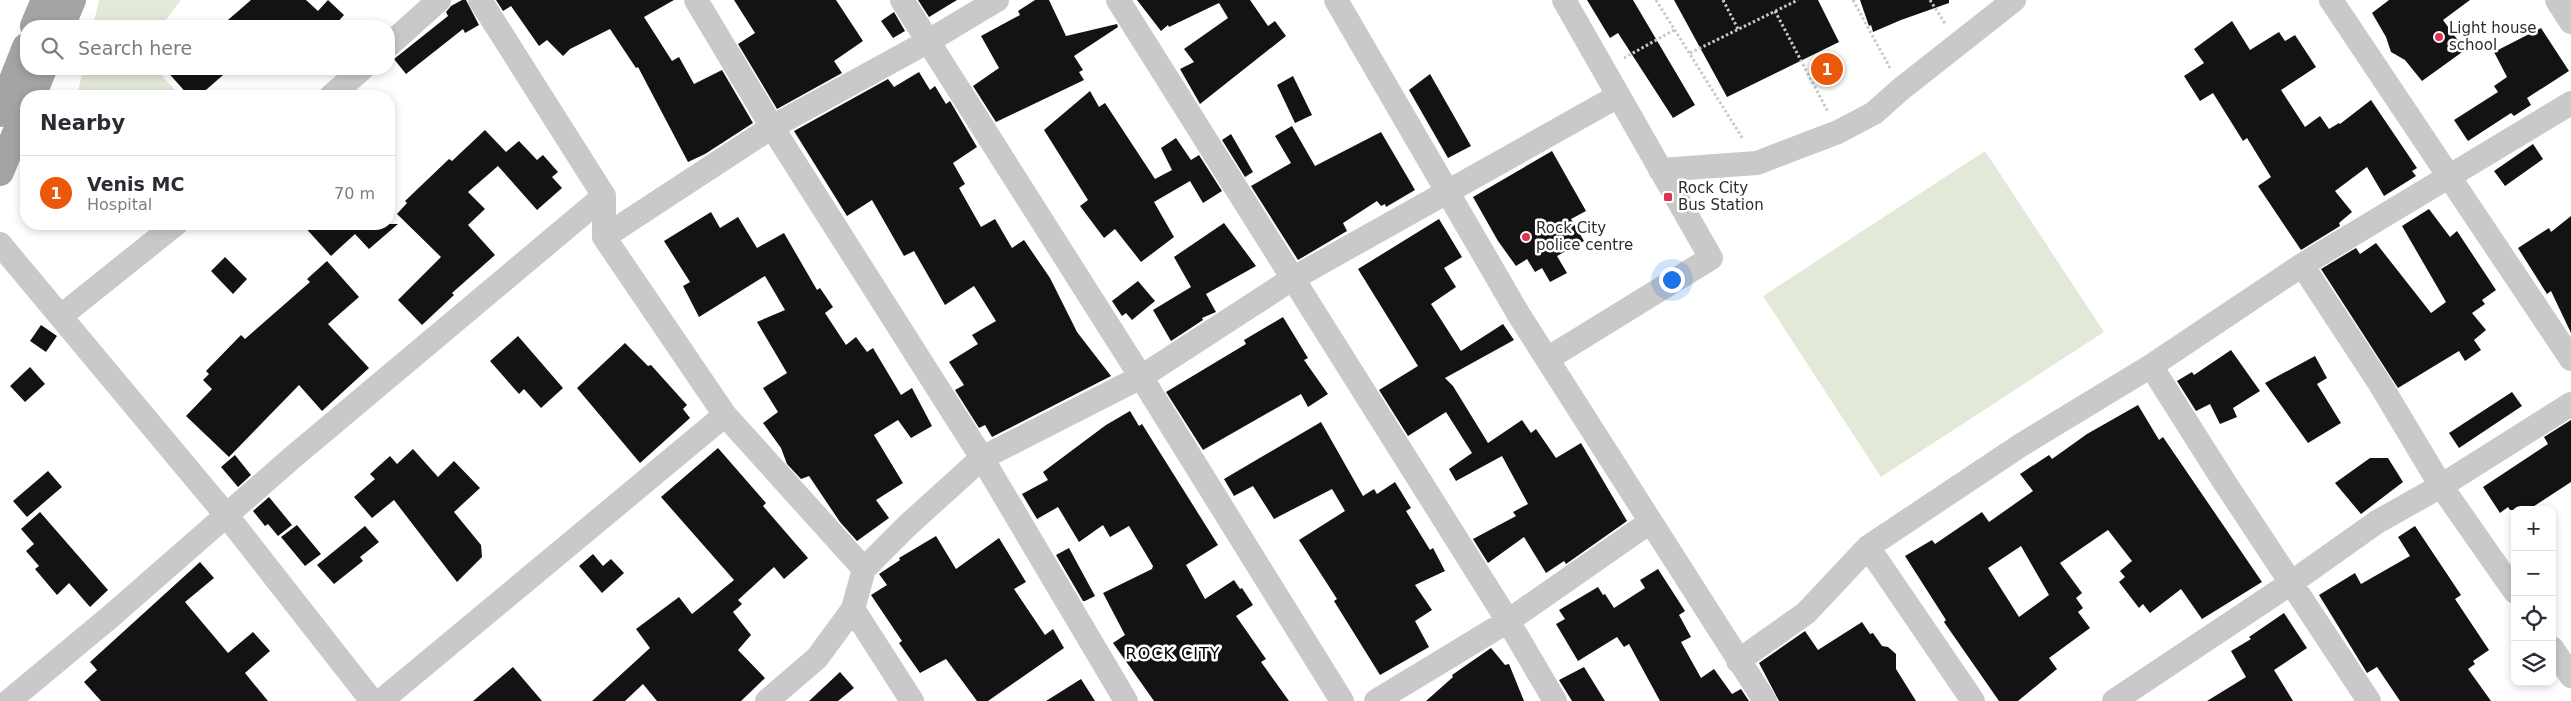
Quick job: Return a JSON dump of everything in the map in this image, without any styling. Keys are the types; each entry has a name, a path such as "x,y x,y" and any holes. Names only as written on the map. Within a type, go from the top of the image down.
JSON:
{"main road":[{"path":"37,20 45,0"},
{"path":"64,20 72,0"},
{"path":"0,112 20,62"},
{"path":"34,90 41,75"},
{"path":"0,172 20,124"}],"street":[{"path":"395,40 439,0"},
{"path":"480,0 604,196 604,237 725,414 864,569"},
{"path":"696,0 772,127 982,458 1126,701"},
{"path":"902,0 1141,377 1342,701"},
{"path":"604,237 772,127 928,42 997,0"},
{"path":"1118,0 1508,621 1555,701"},
{"path":"1336,0 1546,360 1765,701"},
{"path":"1546,360 1711,258 1564,0"},
{"path":"1660,170 1758,163 1838,132 1874,113 1901,89 2014,0"},
{"path":"2331,0 2571,358"},
{"path":"2557,0 2571,22"},
{"path":"338,90 355,75"},
{"path":"768,701 817,658 853,609 864,569 908,525 982,458 1141,377 1292,279 1618,96"},
{"path":"1738,661 1806,613 1868,547 2021,446 2151,366 2302,265 2571,103"},
{"path":"9,701 227,516 300,451 604,196"},
{"path":"61,316 168,230"},
{"path":"0,244 227,516 372,701"},
{"path":"2302,265 2380,384 2441,486 2511,586"},
{"path":"2151,366 2291,584 2369,701"},
{"path":"2129,697 2377,522 2441,486 2571,404"},
{"path":"381,701 725,414"},
{"path":"1376,701 1508,621 1650,522"},
{"path":"1868,547 1973,701"},
{"path":"853,609 912,701"},
{"path":"2556,654 2571,676"}],"path":[{"path":"1656,0 1676,29 1758,163"},
{"path":"1723,0 1738,29"},
{"path":"1690,53 1797,0"},
{"path":"1853,0 1901,89"},
{"path":"1775,11 1838,132"},
{"path":"1603,70 1676,29"}],"green space":[{"path":"99,0 181,0 166,20 94,20"},
{"path":"82,75 161,75 175,90 78,90"},
{"path":"1985,151 2104,332 1881,477 1763,296"}],"building":[{"path":"251,0 306,0 318,11 328,0 344,15 339,20 228,20"},
{"path":"466,0 479,25 465,33 463,29 406,74 395,58 448,16 446,12 451,6"},
{"path":"496,0 674,0 644,17 672,61 679,57 694,84 722,70 753,123 705,154 688,162 638,67 636,68 610,29 570,49 563,56 547,40 539,46 511,6 503,11"},
{"path":"734,0 836,0 863,41 834,61 842,73 777,109 738,44 755,33"},
{"path":"918,0 957,0 929,17"},
{"path":"1035,0 1049,0 1066,36 1117,24 1118,27 1074,56 1083,70 1079,72 1084,80 996,122 973,86 999,68 981,36 1020,15 1018,11"},
{"path":"1137,0 1250,0 1268,26 1275,21 1286,36 1200,104 1180,69 1194,62 1184,49 1228,18 1219,3 1169,27 1168,25 1161,31"},
{"path":"1587,0 1633,0 1695,105 1673,118 1618,33 1610,38"},
{"path":"1674,0 1818,0 1839,42 1727,97"},
{"path":"1860,0 1949,0 1949,3 1873,32"},
{"path":"2389,0 2470,0 2443,20 2465,50 2422,81 2405,60 2391,52 2386,37 2372,13"},
{"path":"894,12 905,31 893,38 881,21"},
{"path":"2232,21 2250,50 2279,32 2285,41 2295,35 2316,67 2281,90 2305,127 2320,116 2329,129 2340,124 2371,100 2417,168 2412,171 2416,176 2384,196 2367,167 2335,191 2352,212 2339,223 2340,226 2301,250 2258,186 2271,177 2247,138 2243,141 2213,93 2200,101 2184,76 2204,63 2194,49"},
{"path":"2541,28 2569,71 2527,98 2531,105 2514,116 2511,113 2468,141 2454,120 2498,92 2494,86 2507,77 2494,52"},
{"path":"919,72 930,90 935,86 946,104 950,101 977,147 953,163 965,184 959,188 981,227 995,219 1012,248 1024,240 1050,278 1077,332 1111,376 992,437 985,425 979,428 955,390 964,385 949,362 978,344 972,335 996,321 974,286 945,305 914,251 904,256 872,200 847,216 794,131 888,79 894,87"},
{"path":"1430,74 1471,146 1448,158 1409,90"},
{"path":"170,75 223,75 206,90 184,90"},
{"path":"1293,76 1312,115 1295,123 1277,85"},
{"path":"1090,91 1099,107 1105,103 1155,179 1172,170 1161,148 1176,138 1191,160 1199,155 1222,191 1203,203 1190,181 1154,202 1174,237 1141,262 1115,229 1104,238 1080,206 1088,200 1044,130"},
{"path":"1292,126 1315,166 1381,132 1415,190 1386,207 1385,204 1381,206 1377,201 1343,223 1347,231 1298,260 1251,186 1291,163 1275,136"},
{"path":"485,130 506,152 519,141 537,160 543,155 558,172 552,177 562,188 537,210 498,166 468,192 485,209 468,225 495,255 452,293 454,295 422,325 398,300 441,257 397,214 407,203 405,201 449,159 452,161"},
{"path":"1231,134 1253,172 1245,177 1222,140"},
{"path":"2533,144 2543,159 2505,186 2494,171"},
{"path":"1552,151 1586,211 1571,219 1584,241 1557,256 1567,273 1550,282 1542,268 1535,272 1527,259 1516,266 1498,241 1473,197"},
{"path":"2429,209 2450,237 2457,231 2496,290 2482,300 2485,304 2472,313 2486,330 2474,340 2481,350 2465,361 2459,351 2398,388 2321,269 2356,248 2360,254 2376,243 2431,313 2446,302 2402,226"},
{"path":"711,212 720,228 738,217 757,248 784,233 817,290 820,288 833,307 825,313 846,345 856,337 867,352 873,348 901,395 912,388 932,426 911,438 898,420 874,435 903,483 876,500 889,518 857,541 840,522 809,476 801,479 787,464 781,448 763,423 778,412 763,388 787,373 757,322 785,310 765,276 699,317 683,286 690,282 664,241"},
{"path":"2571,216 2571,333 2551,291 2547,294 2518,248 2549,228 2551,232"},
{"path":"1439,219 1462,257 1444,268 1456,287 1431,304 1461,351 1503,324 1514,340 1445,378 1453,386 1488,443 1522,420 1531,433 1536,429 1556,458 1581,443 1627,521 1566,564 1564,561 1546,573 1524,537 1488,563 1473,539 1516,516 1513,512 1528,504 1502,456 1456,481 1449,469 1472,453 1446,412 1408,436 1379,390 1418,366 1358,269"},
{"path":"1224,223 1256,266 1206,294 1216,312 1202,318 1203,320 1171,341 1153,310 1191,287 1174,257"},
{"path":"307,230 391,230 369,249 355,234 331,256"},
{"path":"225,257 247,279 233,294 211,271"},
{"path":"327,261 359,297 328,324 369,368 322,411 299,385 229,457 186,416 212,389 203,380 209,374 206,371 241,335 245,339 310,282 307,279"},
{"path":"1138,281 1155,301 1132,320 1126,313 1122,316 1112,301"},
{"path":"1283,317 1308,358 1304,360 1328,394 1308,407 1301,394 1203,450 1166,392 1246,344 1244,340"},
{"path":"41,325 57,336 46,352 30,341"},
{"path":"518,336 563,388 541,408 524,389 519,394 490,361"},
{"path":"625,343 648,366 651,365 687,405 683,409 690,418 640,463 577,388"},
{"path":"2231,350 2260,391 2233,408 2237,417 2220,424 2210,404 2196,411 2177,381 2192,372 2194,375"},
{"path":"2315,356 2327,378 2317,384 2341,423 2308,443 2265,383"},
{"path":"30,367 45,384 25,402 10,386"},
{"path":"2512,392 2522,406 2459,448 2449,433"},
{"path":"2138,405 2159,440 2163,437 2262,582 2202,619 2181,589 2150,613 2143,604 2139,608 2119,582 2125,577 2120,571 2132,561 2108,530 2060,563 2082,593 2076,598 2083,608 2078,612 2090,628 2049,658 2057,669 2018,701 1999,701 1944,622 1946,620 1905,556 1932,540 1935,544 1982,512 1989,522 2033,491 2020,474 2049,455 2052,459 2087,434","holes":["2021,546 2049,595 2019,617 1988,568"]},
{"path":"1130,411 1139,426 1142,424 1218,545 1186,565 1205,599 1234,580 1240,589 1242,588 1253,605 1236,616 1266,659 1261,662 1289,701 1154,701 1113,643 1125,635 1103,593 1152,569 1153,566 1129,526 1110,537 1103,525 1079,542 1058,507 1037,519 1022,494 1048,480 1043,472 1106,425"},
{"path":"2571,420 2571,482 2534,506 2511,506 2511,510 2508,507 2500,513 2483,487 2548,444 2544,437"},
{"path":"1321,422 1363,496 1374,489 1377,494 1395,482 1411,508 1406,511 1430,550 1433,548 1445,571 1415,585 1432,610 1415,621 1429,647 1380,675 1334,601 1337,599 1299,540 1345,511 1332,489 1274,519 1253,486 1234,496 1224,479"},
{"path":"718,448 766,503 763,506 808,558 784,579 774,567 738,600 742,604 733,612 751,635 738,650 765,678 741,701 657,701 643,684 625,701 592,701 650,648 636,629 679,597 692,614 734,580 661,497"},
{"path":"413,449 438,477 454,461 480,488 454,512 481,545 482,557 457,582 394,500 372,518 354,497 375,479 370,474 390,456 397,464"},
{"path":"235,455 251,475 238,487 221,467"},
{"path":"2370,458 2388,458 2403,482 2361,514 2335,483"},
{"path":"48,471 62,487 27,517 13,501"},
{"path":"269,497 292,525 278,536 268,524 265,526 253,511"},
{"path":"40,512 108,590 90,607 69,583 57,595 35,569 39,566 26,551 34,544 21,529"},
{"path":"297,525 321,554 305,566 281,537"},
{"path":"365,526 379,542 360,557 363,561 334,584 317,565"},
{"path":"2415,526 2461,595 2455,599 2489,650 2473,661 2475,664 2468,669 2491,701 2400,701 2377,667 2367,673 2319,595 2355,573 2361,584 2410,556 2398,537"},
{"path":"936,536 956,569 999,538 1026,582 1014,589 1045,635 1053,629 1064,648 988,701 977,701 946,659 920,673 899,643 902,641 871,595 887,585 879,574 900,560 899,558"},
{"path":"1069,548 1095,596 1085,601 1083,601 1056,555"},
{"path":"593,554 603,566 611,559 624,573 602,593 579,566"},
{"path":"200,562 214,578 185,602 228,653 253,632 270,651 245,673 268,701 101,701 84,682 97,670 90,662"},
{"path":"1658,569 1685,611 1679,615 1691,637 1681,642 1701,678 1714,669 1732,694 1741,689 1749,701 1660,701 1629,644 1624,647 1617,637 1578,661 1556,624 1565,619 1559,610 1598,587 1614,608 1645,588 1640,580"},
{"path":"2284,613 2307,648 2274,670 2293,701 2207,701 2246,677 2231,651 2251,639 2249,637"},
{"path":"1862,622 1870,634 1873,633 1882,646 1888,647 1896,654 1896,669 1916,701 1779,701 1759,663 1805,631 1818,650"},
{"path":"1491,648 1505,665 1509,664 1524,701 1426,701 1453,677 1452,675"},
{"path":"513,667 542,701 473,701"},
{"path":"1584,667 1605,701 1572,701 1559,680"},
{"path":"840,672 854,688 838,701 809,701"},
{"path":"1081,679 1095,701 1046,701"}],"place":[{"name":"Light house school","path":"2439,37"},
{"name":"Venis MC","path":"1827,69"},
{"name":"Rock City Bus Station","path":"1668,197"},
{"name":"Rock City police centre","path":"1526,237"}],"district":[{"name":"ROCK CITY","path":"1173,653"}]}
